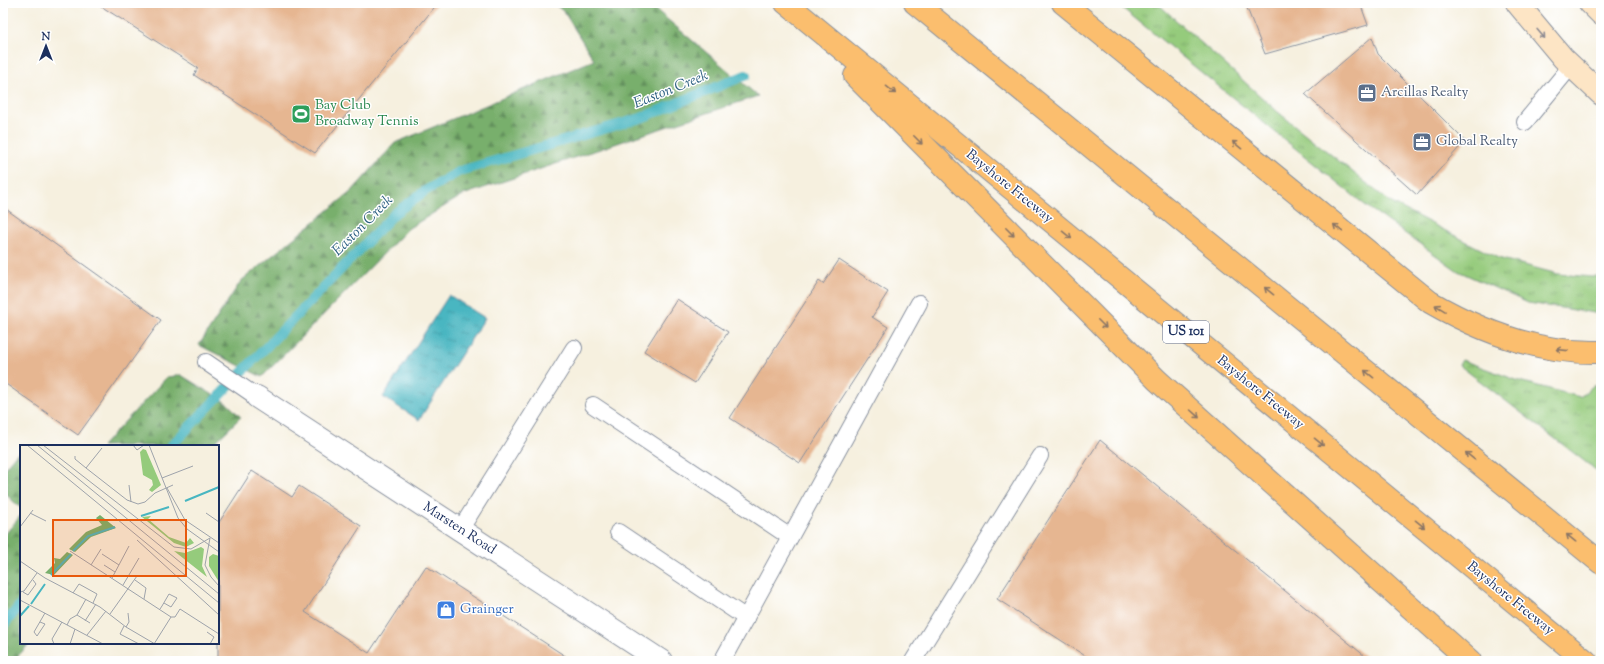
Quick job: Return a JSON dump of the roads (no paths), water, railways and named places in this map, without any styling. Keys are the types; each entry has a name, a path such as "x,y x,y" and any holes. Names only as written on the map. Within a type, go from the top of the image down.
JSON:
{"highway":[{"path":"782,3 1157,380 1470,661"},
{"name":"Bayshore Freeway","path":"786,3 1586,661"},
{"path":"916,3 1601,563"},
{"path":"1063,3 1430,302 1460,319 1491,332 1525,343 1559,350 1601,352"}],"main road":[{"path":"1517,3 1541,34 1571,66 1601,94"},
{"path":"1590,3 1601,14"}],"street":[{"name":"Marsten Road","path":"257,397 661,661"}],"lane":[{"path":"1525,122 1571,66"},
{"path":"722,661 919,303"},
{"path":"460,530 574,348"},
{"path":"206,362 257,397"},
{"path":"593,405 790,537"},
{"path":"913,661 1040,456"},
{"path":"618,532 746,618"}],"water":[{"path":"449,295 485,318 419,420 383,397"}],"waterway":[{"name":"Easton Creek","path":"172,445 395,213 425,191 460,171 641,118 746,75"},
{"name":"Easton Creek","path":"3,626 20,605"}],"place":[{"name":"Arcillas Realty","path":"1367,93"},
{"name":"Bay Club Broadway Tennis","path":"301,114"},
{"name":"Global Realty","path":"1422,142"},
{"name":"Grainger","path":"446,610"}]}
